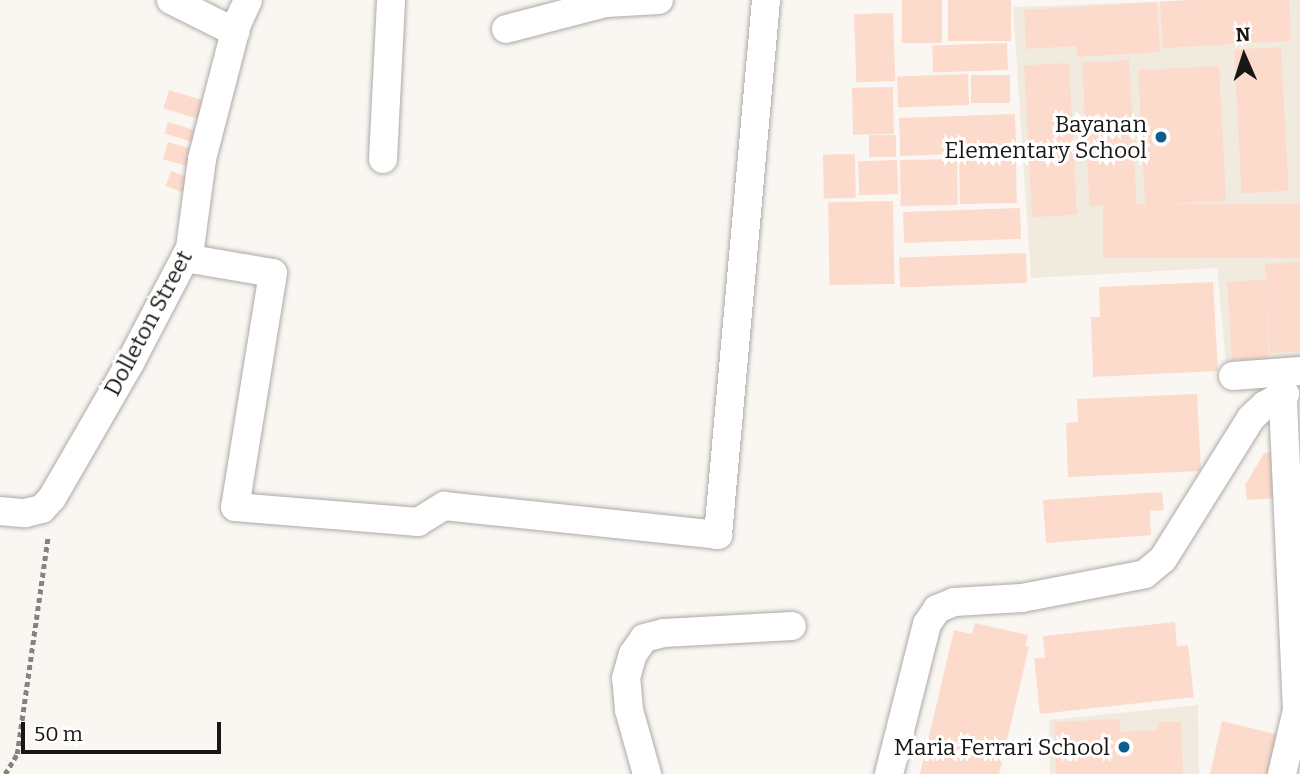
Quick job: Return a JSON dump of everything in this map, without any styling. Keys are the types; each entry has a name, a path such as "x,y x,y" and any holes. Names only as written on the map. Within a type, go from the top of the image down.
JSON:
{"street":[{"path":"171,0 234,32"},
{"name":"Dolleton Street","path":"47,503 131,361 190,248 202,159 234,32 248,0"},
{"path":"383,159 391,0"},
{"path":"506,29 606,3 659,0"},
{"path":"185,258 274,273 235,508 418,522 444,506 718,535 766,0"},
{"path":"1233,376 1289,380"},
{"path":"889,774 927,624 937,609 954,602 1022,598 1145,574 1163,559 1251,418 1289,380"},
{"path":"1282,774 1297,710 1289,380"},
{"path":"0,511 26,513 47,503"},
{"path":"647,774 629,710 626,678 633,654 644,638 664,633 792,626"}],"path":[{"path":"5,774 17,754 47,503"}],"shaded area":[{"name":"Bayanan Elementary School","path":"1209,0 1300,0 1300,359 1226,363 1217,268 1031,278 1013,7"},
{"name":"Maria Ferrari School","path":"1198,705 1199,774 1050,774 1049,720"}],"building":[{"path":"902,0 942,0 942,43 902,43"},
{"path":"948,0 1011,0 1011,41 948,41"},
{"path":"1289,0 1291,41 1163,48 1160,2"},
{"path":"1157,2 1160,52 1077,57 1076,46 1026,49 1024,10"},
{"path":"893,13 895,81 856,82 854,14"},
{"path":"1007,43 1008,70 933,73 932,46"},
{"path":"1281,47 1289,191 1242,193 1234,49"},
{"path":"1129,60 1137,204 1090,206 1082,62"},
{"path":"1069,63 1077,215 1032,217 1024,65"},
{"path":"1219,66 1226,201 1145,205 1138,70"},
{"path":"968,74 969,105 898,107 897,76"},
{"path":"971,75 1010,75 1010,103 971,103"},
{"path":"893,87 894,134 853,135 852,88"},
{"path":"169,90 208,102 203,120 163,108"},
{"path":"1015,114 1016,152 900,156 899,118"},
{"path":"168,122 204,133 201,145 164,133"},
{"path":"869,135 896,135 896,157 869,157"},
{"path":"168,142 199,151 194,168 163,159"},
{"path":"855,154 856,198 824,199 823,155"},
{"path":"1016,156 1017,203 960,204 959,157"},
{"path":"957,159 958,205 901,206 900,160"},
{"path":"897,160 898,194 859,195 858,161"},
{"path":"171,171 193,179 187,194 166,186"},
{"path":"893,201 894,284 829,285 828,202"},
{"path":"1103,204 1300,204 1300,258 1103,258"},
{"path":"1020,208 1021,239 904,243 903,212"},
{"path":"1026,253 1027,283 900,287 899,257"},
{"path":"1300,262 1300,351 1270,353 1265,283 1269,358 1232,360 1227,282 1266,279 1265,264"},
{"path":"1213,282 1218,371 1093,377 1091,317 1100,317 1099,287"},
{"path":"1197,394 1201,471 1068,477 1066,423 1078,422 1077,399"},
{"path":"1271,452 1274,498 1247,500 1245,485 1264,453"},
{"path":"1162,492 1164,510 1150,511 1151,535 1046,543 1043,500"},
{"path":"1175,622 1177,646 1188,645 1194,697 1040,714 1034,658 1045,658 1043,636"},
{"path":"975,623 1028,635 1025,646 1029,647 999,774 920,774 954,630 972,634"},
{"name":"Maria Ferrari School","path":"1120,719 1120,732 1158,730 1158,722 1181,722 1183,774 1056,774 1054,722"},
{"path":"1222,721 1283,736 1274,774 1210,774"}],"place":[{"name":"Bayanan Elementary School","path":"1161,137"},
{"name":"Maria Ferrari School","path":"1124,747"}]}
